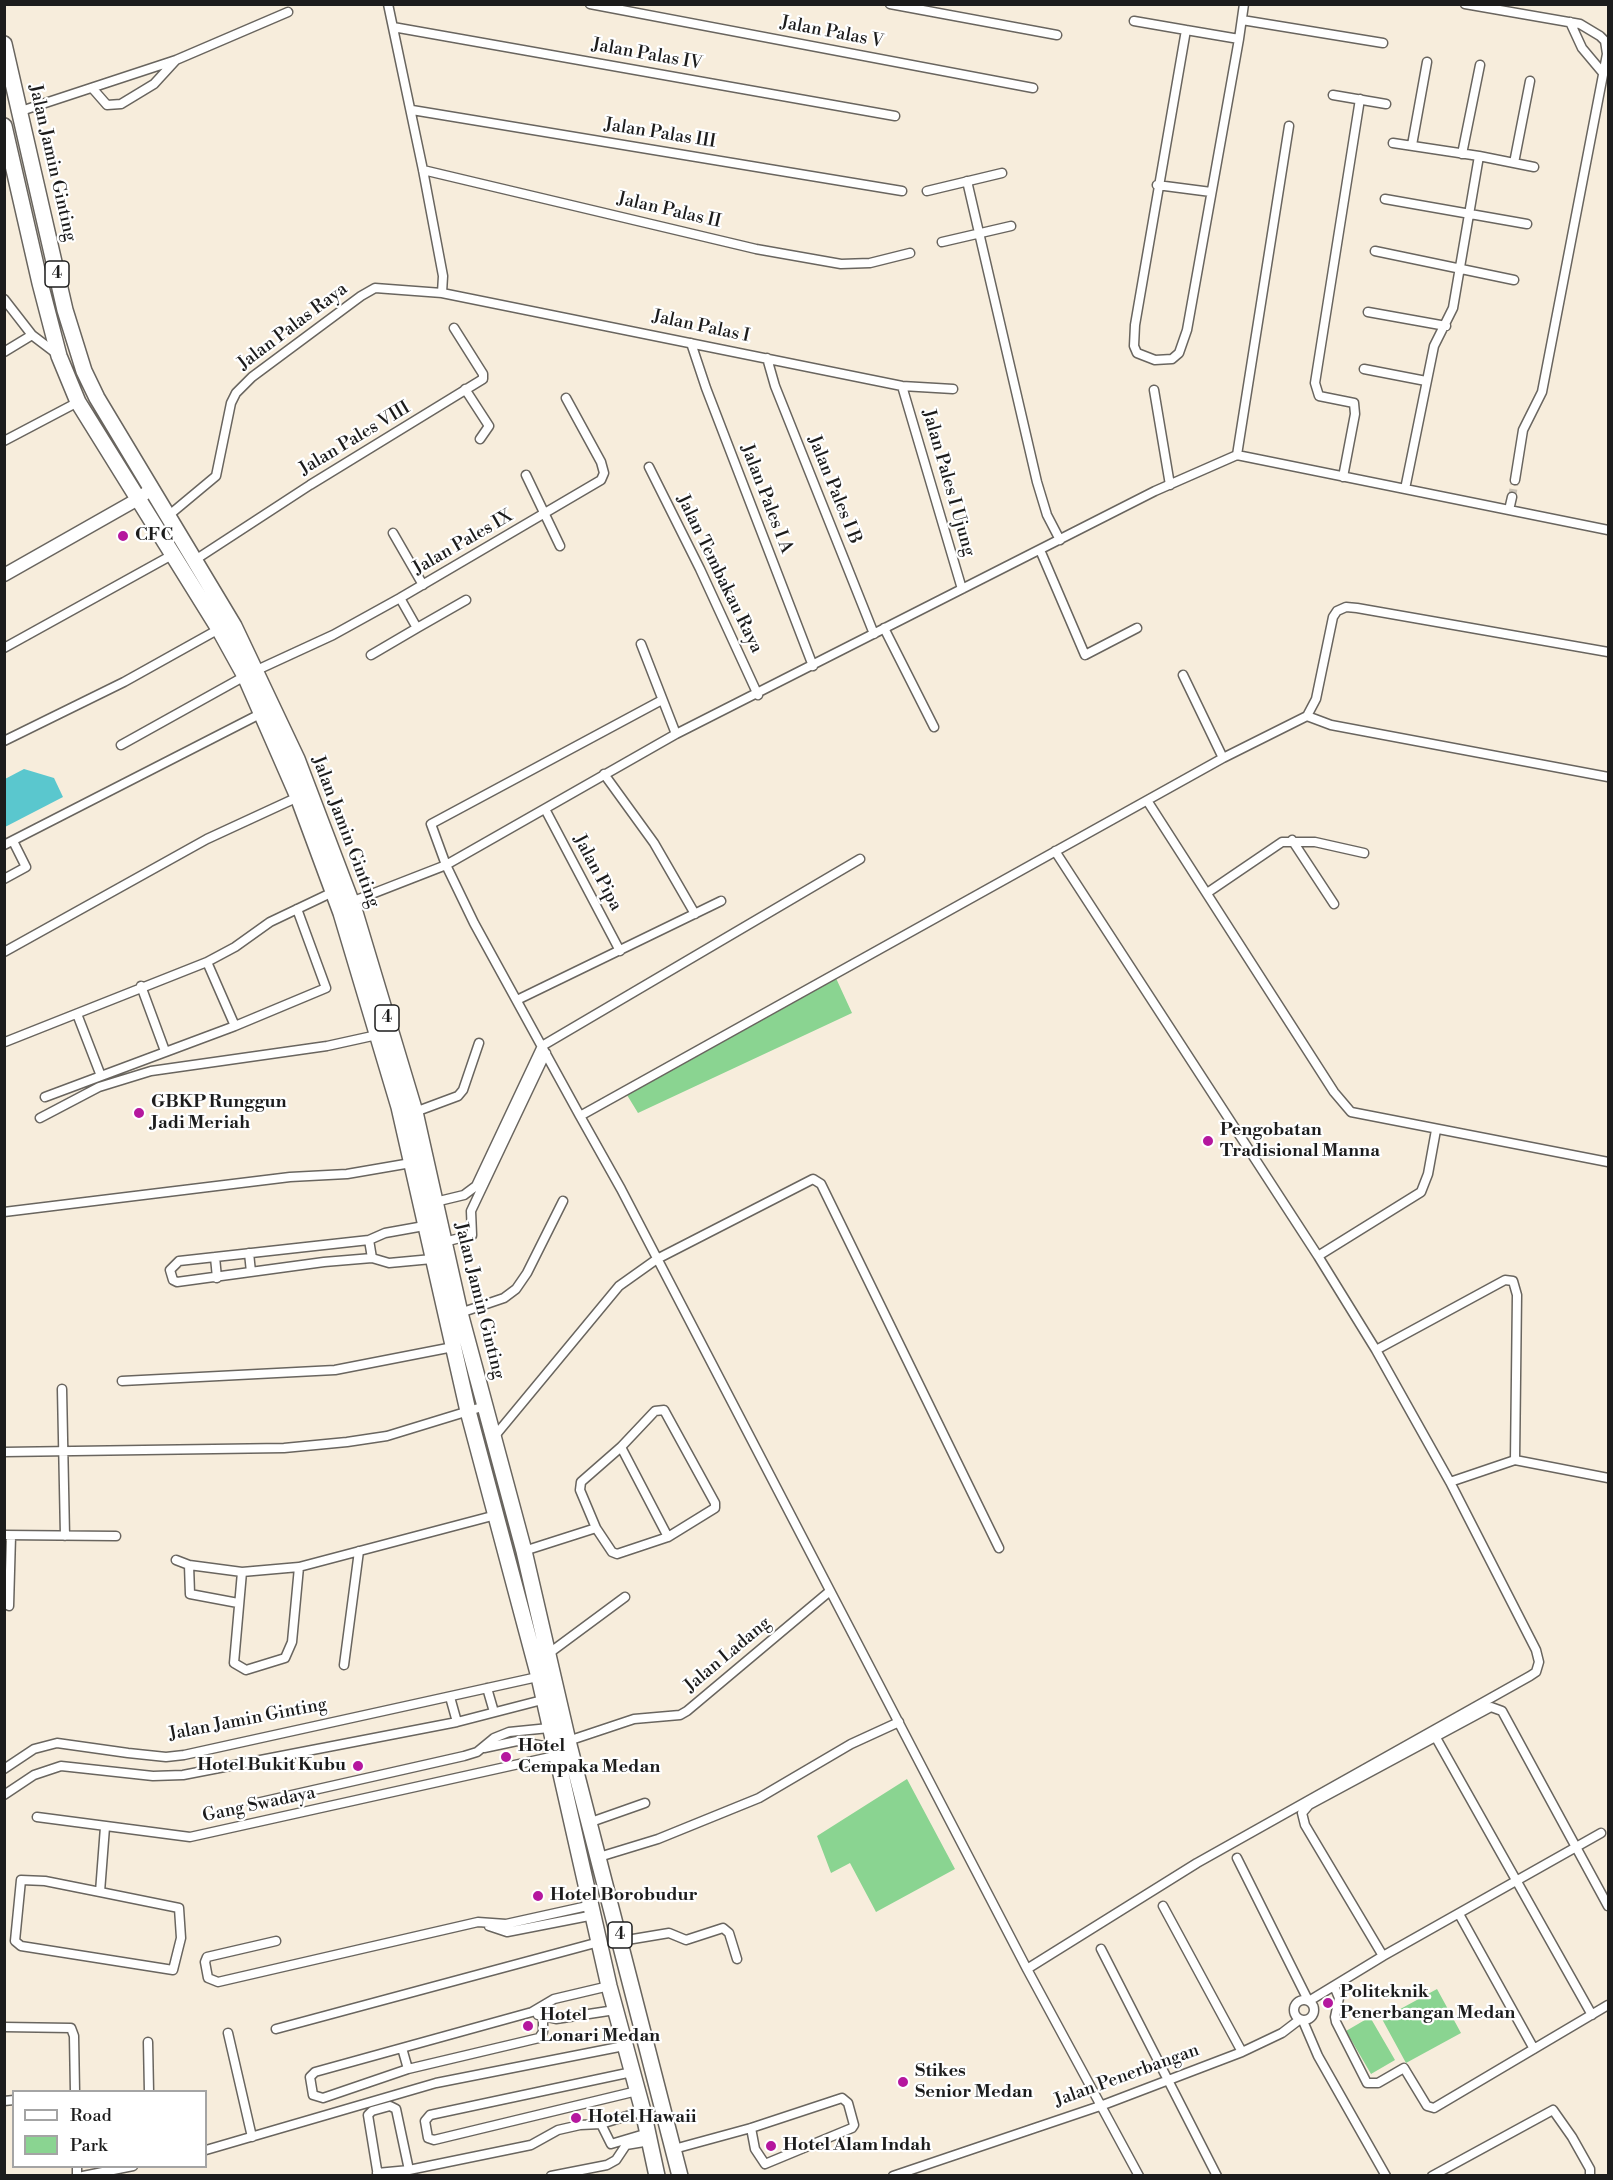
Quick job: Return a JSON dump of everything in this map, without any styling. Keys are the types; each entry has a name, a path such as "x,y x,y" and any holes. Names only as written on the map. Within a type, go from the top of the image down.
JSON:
{"highway":[{"name":"Jalan Jamin Ginting","path":"4,44 74,342 97,398 234,626 251,673 260,714 298,797 333,892 349,908 376,1035 399,1107 424,1226 468,1411 496,1515 551,1698 568,1741 591,1822 680,2175"},
{"name":"Jalan Jamin Ginting","path":"4,126 59,356 78,402 219,629 251,673 297,759 349,908 414,1112 460,1313 524,1551 548,1654 545,1675"},
{"name":"Jalan Jamin Ginting","path":"551,1698 549,1728 609,1986 638,2091 657,2175"}],"street":[{"path":"388,4 412,110 443,276 442,293"},
{"name":"Jalan Palas V","path":"590,4 1033,88"},
{"path":"890,4 1057,35"},
{"path":"1186,30 1157,185 1135,325 1134,346 1143,357 1155,360 1172,359 1181,347 1187,330 1244,4"},
{"path":"1465,4 1580,24 1605,41 1607,54 1542,392 1523,430 1515,480"},
{"path":"21,111 176,60 288,12"},
{"path":"1242,20 1383,43"},
{"path":"1134,21 1239,39"},
{"path":"1570,22 1582,48 1603,73"},
{"name":"Jalan Palas IV","path":"393,27 896,116"},
{"path":"93,89 107,105 121,104 154,84 176,60"},
{"path":"1412,145 1427,62"},
{"path":"1462,154 1480,65"},
{"path":"1514,163 1530,81"},
{"path":"1333,95 1386,104"},
{"path":"1343,477 1355,414 1354,403 1319,396 1315,383 1360,99"},
{"name":"Jalan Palas III","path":"412,110 902,191"},
{"path":"1237,455 1289,126"},
{"path":"1393,143 1534,167"},
{"path":"1405,489 1436,339 1446,326 1453,308 1479,156"},
{"name":"Jalan Palas II","path":"423,170 756,249 830,262 870,263 910,253"},
{"path":"927,191 1002,172"},
{"path":"967,181 1037,482 1047,515 1060,540"},
{"path":"1157,185 1211,192"},
{"path":"1385,199 1527,224"},
{"path":"942,242 1011,226"},
{"path":"1375,251 1514,280"},
{"name":"Jalan Palas Raya","path":"168,516 216,476 231,403 236,393 252,377 375,288 442,293"},
{"name":"Jalan Palas I","path":"442,293 902,386 953,389"},
{"path":"4,299 32,335 59,356"},
{"path":"1368,312 1446,326"},
{"name":"Jalan Pales VIII","path":"195,560 483,379 483,374 454,328"},
{"path":"4,352 32,335"},
{"name":"Jalan Pales I A","path":"691,343 710,399 813,666"},
{"name":"Jalan Pales I B","path":"767,358 775,386 873,634"},
{"path":"1364,369 1426,381"},
{"name":"Jalan Pales I Ujung","path":"902,386 962,589"},
{"path":"465,389 489,426 480,439"},
{"path":"1154,390 1170,485"},
{"name":"Jalan Pales IX","path":"121,745 251,673 333,635 601,480 604,473 594,447 566,398"},
{"path":"4,441 78,402"},
{"path":"349,908 446,866 676,734 758,695 884,628 1170,485 1237,455 1608,530"},
{"name":"Jalan Tembakau Raya","path":"648,467 700,569 758,695"},
{"path":"526,475 560,546"},
{"path":"4,575 138,500 151,489"},
{"path":"1509,510 1512,496"},
{"path":"393,533 423,585"},
{"path":"1040,550 1085,655 1137,628"},
{"path":"4,648 172,555"},
{"path":"400,598 417,628"},
{"path":"371,655 466,600"},
{"path":"580,1116 1055,851 1148,802 1223,758 1307,716 1316,699 1333,617 1337,611 1346,607 1608,652"},
{"path":"884,628 934,728"},
{"path":"4,741 124,682 219,629"},
{"path":"641,644 676,734"},
{"path":"1183,675 1223,758"},
{"path":"662,700 636,712 540,768 434,821 431,828 446,866 474,923 657,1259 1027,1968 1139,2175"},
{"path":"4,879 26,867 9,843 260,714"},
{"path":"1307,716 1343,727 1608,777"},
{"path":"604,774 654,843 696,914"},
{"path":"4,952 207,839 298,797"},
{"path":"1148,802 1344,1106 1366,1117 1608,1162"},
{"name":"Jalan Pipa","path":"545,809 620,951"},
{"path":"1207,893 1282,842 1292,840 1315,842 1364,853"},
{"path":"1292,840 1334,904"},
{"path":"1027,1968 1197,1863 1536,1671 1539,1662 1536,1650 1450,1482 1376,1350 1318,1256 1055,851"},
{"path":"435,1202 464,1195 476,1186 544,1049 860,859"},
{"path":"5,1042 141,986 207,962 235,947 270,922 333,892"},
{"path":"517,1000 721,901"},
{"path":"45,1096 235,1026 326,988 297,909"},
{"path":"207,962 235,1026"},
{"path":"141,986 165,1051"},
{"path":"77,1014 101,1076"},
{"path":"40,1118 99,1087 151,1071 327,1046 376,1035"},
{"path":"414,1112 458,1096 463,1090 479,1043"},
{"path":"444,1242 472,1234 471,1211 544,1049"},
{"path":"1318,1256 1421,1192 1428,1174 1437,1130"},
{"path":"4,1212 290,1177 347,1174 411,1162"},
{"path":"494,1437 619,1286 657,1259 810,1179 819,1182 999,1548"},
{"path":"460,1313 504,1298 516,1289 527,1274 563,1201"},
{"path":"424,1226 385,1233 369,1240 179,1261 170,1270 175,1282 324,1262 372,1258 389,1263 432,1259"},
{"path":"369,1240 372,1258"},
{"path":"322,1246 324,1262"},
{"path":"287,1250 290,1266"},
{"path":"249,1253 251,1272"},
{"path":"215,1257 217,1278"},
{"path":"1376,1350 1505,1280 1513,1281 1517,1295 1515,1460"},
{"path":"122,1381 334,1370 453,1347"},
{"path":"63,1389 65,1536"},
{"path":"4,1452 284,1448 347,1442 387,1436 486,1406"},
{"path":"664,1410 715,1503 711,1513 668,1537 616,1554 596,1528 580,1490 580,1484 621,1447 655,1411 664,1410"},
{"path":"621,1447 668,1537"},
{"path":"1450,1482 1515,1460 1608,1478"},
{"path":"176,1560 189,1565 242,1572 299,1567 496,1515"},
{"path":"524,1551 596,1528"},
{"path":"9,1606 8,1535 116,1536"},
{"path":"345,1665 359,1551"},
{"path":"189,1565 191,1595 238,1603"},
{"path":"242,1572 233,1658 237,1667 246,1670 285,1658 292,1642 299,1567"},
{"name":"Jalan Ladang","path":"568,1741 634,1719 680,1714 687,1711 830,1591"},
{"path":"548,1654 625,1597"},
{"name":"Jalan Jamin Ginting","path":"4,1769 34,1749 57,1743 137,1754 184,1755 545,1675"},
{"path":"487,1688 494,1712"},
{"path":"450,1697 458,1722"},
{"path":"4,1796 34,1775 61,1766 153,1776 183,1775 458,1722 551,1698"},
{"path":"1383,1956 1305,1825 1302,1813 1309,1805 1491,1707 1500,1709 1608,1906"},
{"path":"599,1857 658,1839 759,1798 851,1744 899,1722"},
{"path":"484,1748 494,1738 509,1732 549,1728"},
{"path":"1436,1736 1515,1881 1592,2015"},
{"path":"252,1804 456,1758 484,1748 517,1741 555,1752"},
{"name":"Gang Swadaya","path":"37,1816 190,1837 555,1752"},
{"path":"591,1822 645,1803"},
{"path":"100,1892 105,1827"},
{"path":"1386,2175 1318,2056 1301,2020 1294,2016 1294,2007 1299,2001 1309,2001 1383,1956 1600,1833"},
{"path":"1237,1858 1313,2006 1313,2014 1301,2020"},
{"path":"21,1880 45,1881 100,1892 179,1908 181,1938 173,1970 21,1946 15,1941 21,1880"},
{"path":"1162,1906 1242,2052"},
{"path":"276,1941 207,1957 205,1962 208,1978 218,1982 478,1922 507,1932 593,1910"},
{"path":"1459,1914 1534,2049"},
{"path":"621,1941 669,1933 686,1940 723,1928 729,1933 737,1959"},
{"path":"276,2029 599,1942"},
{"path":"1101,1949 1217,2175"},
{"path":"543,2017 543,2032 539,2037 408,2069 322,2098 313,2095 309,2081 312,2074 532,2012 554,1999 609,1986"},
{"path":"1334,1986 1339,1998 1336,2022 1367,2083 1374,2084 1404,2068 1430,2108 1434,2108 1608,2005"},
{"path":"554,1999 556,2019"},
{"path":"532,2012 556,2019 615,2010"},
{"name":"Jalan Penerbangan","path":"893,2175 1103,2105 1242,2052 1282,2033 1301,2020"},
{"path":"4,2027 71,2028 74,2036 75,2090"},
{"path":"228,2033 252,2137"},
{"path":"148,2042 149,2090"},
{"path":"207,2150 436,2083 624,2046"},
{"path":"402,2048 408,2069"},
{"path":"632,2072 430,2115 425,2121 428,2138 434,2140 638,2091"},
{"path":"674,2149 751,2128 842,2098 847,2100 854,2121 852,2128 769,2164 763,2163 755,2149 751,2128"},
{"path":"409,2170 396,2109 390,2106 372,2111 368,2116 378,2174 409,2170 531,2145 558,2130 580,2125 601,2124 643,2111"},
{"path":"1432,2175 1553,2110 1572,2137 1590,2169 1590,2175"},
{"path":"601,2124 611,2144 649,2137"},
{"path":"551,2175 582,2173 607,2165 616,2160 626,2145 649,2137"},
{"path":"83,2175 122,2168"}],"green space":[{"path":"835,976 852,1013 638,1113 627,1095"},
{"path":"907,1779 955,1869 876,1912 850,1863 831,1873 817,1836"},
{"path":"1437,1989 1461,2033 1406,2063 1382,2019"},
{"path":"1370,2017 1395,2060 1371,2074 1346,2031"}],"water":[{"path":"24,769 54,778 63,797 5,827 5,779"}],"tunnel":[{"path":"1512,497 1515,480"}],"place":[{"name":"CFC","path":"123,536"},
{"name":"GBKP Runggun Jadi Meriah","path":"139,1113"},
{"name":"Pengobatan Tradisional Manna","path":"1208,1141"},
{"name":"Hotel Cempaka Medan","path":"506,1757"},
{"name":"Hotel Bukit Kubu","path":"358,1766"},
{"name":"Hotel Borobudur","path":"538,1896"},
{"name":"Politeknik Penerbangan Medan","path":"1328,2003"},
{"name":"Hotel Lonari Medan","path":"528,2026"},
{"name":"Stikes Senior Medan","path":"903,2082"},
{"name":"Hotel Hawaii","path":"576,2118"},
{"name":"Hotel Alam Indah","path":"771,2146"}]}
